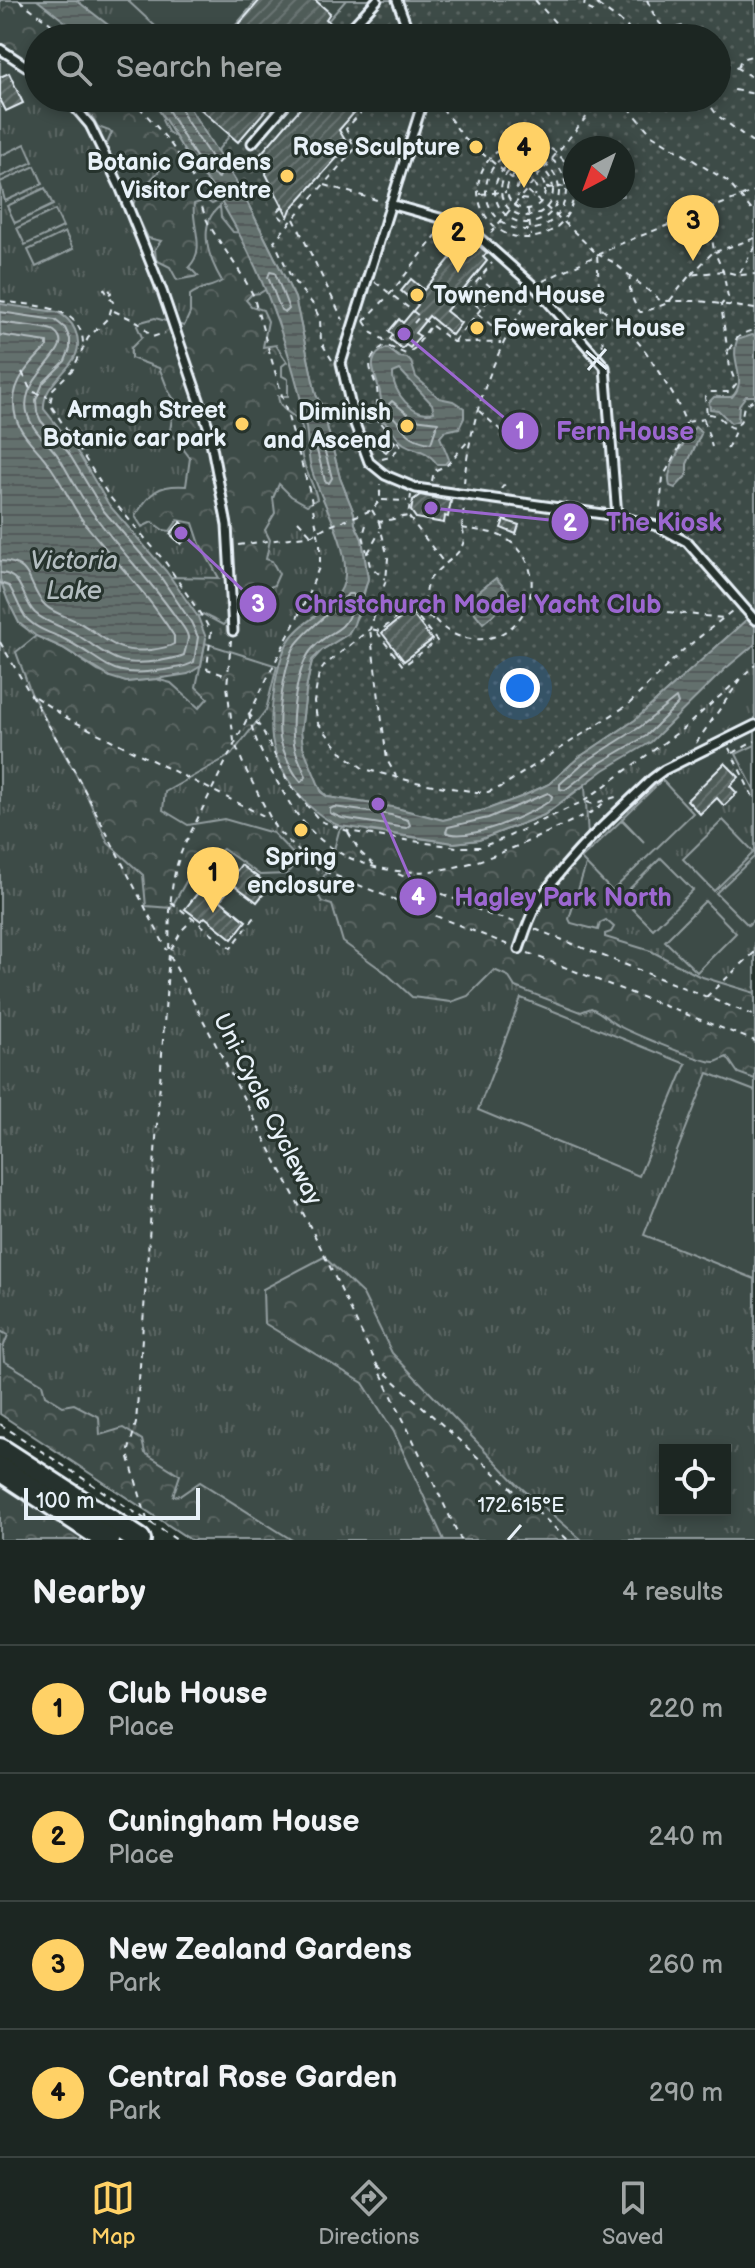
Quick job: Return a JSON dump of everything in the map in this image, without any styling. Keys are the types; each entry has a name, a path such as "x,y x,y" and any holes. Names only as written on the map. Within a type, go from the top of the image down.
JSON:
{"main road":[{"path":"0,1450 144,1531"},
{"path":"0,1469 108,1540"}],"lane":[{"path":"355,24 377,0"},
{"path":"397,0 406,24"},
{"path":"0,49 24,65"},
{"path":"79,112 90,125 107,158 162,291 204,412 216,461 229,546 233,631"},
{"path":"252,143 279,112"},
{"path":"420,112 341,363 355,424 369,462 385,475 416,488 617,516 679,535 695,549 755,620"},
{"path":"390,204 462,226 484,242 536,292 605,367 617,516"},
{"path":"519,949 534,911 550,886 579,850 652,779 755,725"}],"path":[{"path":"19,0 51,24"},
{"path":"535,0 556,24"},
{"path":"585,0 584,7 591,11 595,11 601,0"},
{"path":"647,0 660,24"},
{"path":"598,5 624,24"},
{"path":"737,69 741,59 755,55"},
{"path":"731,64 755,79"},
{"path":"734,90 755,94"},
{"path":"144,112 161,130 186,167 204,216 240,267 253,295 310,493 321,554 316,576 175,868 170,902 136,1423 128,1454 144,1531"},
{"path":"343,136 361,112"},
{"path":"445,112 464,138 489,160 563,221 597,254 630,275 661,301 700,301 755,309"},
{"path":"488,237 591,112"},
{"path":"633,112 652,135 727,181 755,214"},
{"path":"715,112 755,144"},
{"path":"341,363 330,359 325,351 321,342 320,319 312,303 292,279 274,241 355,149 346,129"},
{"path":"521,143 524,171"},
{"path":"563,161 557,153 536,144 507,146 489,160 481,176 479,195 484,212 496,227 512,236 531,238 549,232 563,221 570,208"},
{"path":"563,175 551,159 538,152 522,150 508,154 495,165 488,178 487,194 491,208 501,221 510,226 541,227 557,216 563,206"},
{"path":"523,159 537,160 547,165 554,172 559,187 557,204 552,212 530,223 506,215 495,193 503,170 512,162 523,159"},
{"path":"524,165 543,170 552,188 546,207 536,215 510,210 501,192 507,174 524,165"},
{"path":"524,171 538,176 545,188 541,202 528,209 514,205 507,192 512,178 524,171"},
{"path":"524,180 533,182 537,189 534,197 528,200 519,198 516,191 518,183 524,180"},
{"path":"323,185 390,204"},
{"path":"545,188 563,186"},
{"path":"464,491 470,439 502,343 546,280 597,254 755,191"},
{"path":"479,195 507,192"},
{"path":"282,207 276,213 289,224"},
{"path":"528,209 531,238"},
{"path":"686,423 704,419 707,414 705,397 710,392 727,393 736,384 721,305 728,297 723,271 715,252 708,210"},
{"path":"294,219 350,334 391,293 444,225"},
{"path":"630,275 630,291 640,312 652,311 668,303 690,275 715,252 755,238"},
{"path":"739,275 755,246"},
{"path":"597,254 605,367"},
{"path":"481,309 465,296 495,260"},
{"path":"690,275 723,271 739,275 755,274"},
{"path":"453,342 496,291 480,278"},
{"path":"372,280 453,342 502,343"},
{"path":"401,281 406,285"},
{"path":"109,294 113,302 112,311 83,347 73,369 49,397 55,414 109,496 166,563 205,621 211,632 207,669 228,676"},
{"path":"0,301 63,311 80,330 83,347"},
{"path":"601,307 646,352 675,398 686,423 682,443 663,477 658,520"},
{"path":"112,311 138,322 152,337 175,329"},
{"path":"477,314 505,337"},
{"path":"414,323 419,316"},
{"path":"360,317 372,333 383,339 385,345 406,354 415,348 431,325"},
{"path":"728,351 736,338 755,330"},
{"path":"233,545 312,535 372,510 380,500 381,486 369,462 390,457 401,446 380,421 376,402 378,391 369,374 375,353 385,345"},
{"path":"22,372 31,391 49,397"},
{"path":"727,449 744,406 755,398"},
{"path":"479,411 513,441 519,453"},
{"path":"707,414 718,415 729,427 736,428"},
{"path":"704,419 712,447"},
{"path":"355,424 380,421"},
{"path":"431,490 434,471 447,465 470,439"},
{"path":"416,488 409,501 408,516 445,564"},
{"path":"380,500 409,501"},
{"path":"434,619 427,606 427,587 433,575 464,546 464,501"},
{"path":"372,510 379,522 388,558 386,580 370,629 387,760 396,777"},
{"path":"379,522 408,516"},
{"path":"298,521 312,535"},
{"path":"366,525 363,535 370,566 386,580"},
{"path":"415,612 434,619 456,636 475,639 496,637 520,620 530,601 531,575 518,549 496,534 462,528"},
{"path":"367,553 381,531"},
{"path":"370,629 319,673 315,713 323,731 353,763 364,769 488,792 501,787 629,704 682,651 742,603"},
{"path":"370,629 377,632 403,666 437,641 410,607 377,632"},
{"path":"668,612 724,618"},
{"path":"233,631 228,676 234,741 276,829 316,868 755,1041"},
{"name":"Uni-Cycle Cycleway","path":"0,642 31,693 169,954 319,1244 376,1364 568,1540"},
{"path":"248,713 262,729 289,784 320,821 348,831 457,847 480,847 584,801 684,728 755,665"},
{"path":"693,747 746,672"},
{"path":"31,693 67,718 270,819"},
{"path":"248,713 252,735 303,823 340,853 378,869 420,874 443,871 506,851 594,811 606,801"},
{"path":"725,740 755,801"},
{"path":"732,753 755,741"},
{"path":"584,801 593,804 623,794"},
{"path":"348,831 360,852 378,869"},
{"path":"393,872 490,915 528,926 755,1016"},
{"path":"170,902 231,948 258,913"},
{"path":"169,954 182,930 193,919"},
{"path":"705,998 755,952"},
{"path":"376,1364 461,1540"},
{"path":"0,1424 144,1531 177,1540"}],"green space":[{"path":"0,0 755,0 755,1540 191,1540 0,1413"},
{"path":"0,0 51,0 88,24 24,24 24,58 0,45"},
{"path":"127,0 257,0 237,24 153,24"},
{"path":"346,0 755,0 755,612 635,720 578,758 549,784 485,810 443,820 392,807 328,797 318,787 303,747 301,731 312,661 322,650 348,634 358,615 368,579 362,539 316,395 295,298 241,190 217,151 249,112 731,112 731,24 325,24"},
{"path":"88,112 165,112 162,120 168,132 183,142 225,198 212,204 206,200 194,204 198,245 189,267 198,276 177,280 170,267 156,260 155,249 161,241 148,238 133,206 138,188 148,183 160,170 115,163 104,151 112,132 98,127"},
{"path":"25,144 33,162 0,177 0,156"},
{"path":"35,166 43,184 5,201 0,182"},
{"path":"45,188 53,205 15,223 7,206"},
{"path":"220,206 221,217 233,232 247,233 268,288 246,300 251,306 263,310 268,321 263,347 276,345 287,362 282,366 282,376 288,379 288,396 278,396 279,402 301,425 302,457 317,499 307,505 279,484 273,498 275,513 265,530 270,540 266,559 272,561 279,574 274,585 250,598 223,625 203,614 182,624 170,577 219,578 200,544 193,523 178,520 170,531 152,522 142,527 135,516 155,492 168,487 186,486 190,458 170,431 172,418 178,411 177,402 168,391 159,368 131,358 131,348 142,337 137,326 141,322 155,318 184,326 190,313 190,295 222,281 207,242 208,223"},
{"path":"55,210 63,227 25,245 17,228"},
{"path":"65,232 73,249 36,267 28,250"},
{"path":"36,636 63,648 98,671 126,682 156,679 171,683 199,708 208,698 196,687 205,643 277,666 266,710 231,755 165,792 163,810 188,825 224,819 273,833 298,859 287,874 260,875 223,849 191,873 171,908 146,906 143,875 108,843 84,789 31,693 16,652"},
{"path":"755,745 755,791 736,754"},
{"path":"662,780 693,813 612,891 581,859 622,820 644,842 622,819"},
{"path":"585,785 589,855 569,919 571,923 598,930 600,923 606,920 614,927 605,937 651,951 699,976 755,993 755,1079 738,1073 727,1057 715,1062 680,1052 619,1026 591,1008 581,1012 515,987 508,976 494,970 468,996 451,1002 412,997 386,973 343,942 332,905 322,902 315,890 329,868 339,831 351,821 368,831 454,843 479,840 544,815"},
{"path":"723,820 754,852 714,891 683,859"},
{"path":"755,856 755,918 748,925 716,893"},
{"path":"661,858 693,890 653,929 621,897"},
{"path":"705,901 736,933 697,972 665,941"},
{"path":"521,998 686,1064 639,1176 478,1110"},
{"path":"708,1073 755,1091 755,1279 644,1235"},
{"path":"324,1257 363,1294 392,1353 518,1485 582,1540 444,1540 394,1432 363,1383 264,1323 263,1289"},
{"path":"0,1331 8,1335 3,1348 4,1361 42,1384 45,1395 63,1406 74,1404 99,1417 100,1435 123,1428 142,1440 145,1453 180,1475 173,1496 181,1495 200,1482 292,1540 191,1540 0,1414"},
{"path":"0,1483 87,1540 0,1540"}],"water":[{"path":"37,0 76,0 107,24 68,24"},
{"path":"160,112 192,112 241,190 295,298 316,395 362,539 368,579 354,624 348,634 312,660 307,684 301,731 303,747 322,793 328,797 392,807 443,820 521,797 549,784 578,758 635,720 755,612 755,644 651,742 604,770 544,815 479,840 454,843 340,826 316,812 287,778 272,738 277,675 284,651 294,633 337,596 343,586 345,562 312,471 306,425 295,379 263,285 223,206"},
{"name":"Victoria Lake","path":"0,304 57,312 68,319 73,327 78,342 77,353 50,388 44,409 75,448 109,505 166,571 198,617 206,638 201,666 188,674 126,682 110,677 63,648 36,636 19,623 0,579"},
{"path":"755,336 755,396 746,396 739,405 738,421 731,423 718,410 710,409 709,402 714,397 732,397 737,391 737,340"},
{"path":"387,348 399,357 407,358 416,377 439,398 453,401 464,408 464,418 459,428 445,431 440,437 449,459 445,464 437,464 425,453 404,444 381,420 381,396 373,368 379,352","holes":["400,370 432,404 434,412 426,413 405,402 396,388 393,373"]},
{"path":"695,427 701,434 687,464 687,475 675,488 670,486 670,472 676,456"},
{"path":"496,578 513,598 483,623 466,602"}],"building":[{"path":"260,0 315,0 330,13 326,19 331,24 239,24"},
{"path":"9,73 23,103 6,111 0,99 0,77"},
{"path":"204,112 264,112 238,142"},
{"path":"297,112 355,112 339,130 345,140 345,149 291,209 288,217 266,174 267,165 258,157"},
{"path":"472,240 487,253 483,257 487,261 446,311 461,323 452,335 429,316 415,333 420,336 410,348 406,345 402,349 390,339 393,335 389,331 399,319 403,323 418,305 401,291 411,279 424,290 464,242 468,245"},
{"path":"383,431 395,442 386,452 375,444 375,439"},
{"path":"420,495 451,501 444,523 416,518 411,511 413,500"},
{"path":"504,520 519,525 516,534 501,528"},
{"path":"181,522 192,532 181,544 170,534"},
{"path":"410,611 432,640 404,661 382,633"},
{"path":"725,763 739,777 730,786 737,793 724,806 717,798 700,814 687,800"},
{"path":"241,865 270,886 257,902 229,881"},
{"path":"208,880 226,893 220,900 246,921 232,939 205,917 201,921 185,909"}],"place":[{"name":"Rose Sculpture","path":"476,147"},
{"name":"Botanic Gardens Visitor Centre","path":"287,176"},
{"name":"Central Rose Garden","path":"524,188"},
{"name":"New Zealand Gardens","path":"693,261"},
{"name":"Cuningham House","path":"458,273"},
{"name":"Townend House","path":"417,295"},
{"name":"Foweraker House","path":"477,328"},
{"name":"Fern House","path":"404,334"},
{"name":"Armagh Street Botanic car park","path":"242,424"},
{"name":"Diminish and Ascend","path":"407,426"},
{"name":"The Kiosk","path":"431,508"},
{"name":"Christchurch Model Yacht Club","path":"181,533"},
{"name":"Hagley Park North","path":"378,804"},
{"name":"Spring enclosure","path":"301,830"},
{"name":"Club House","path":"213,913"}]}
